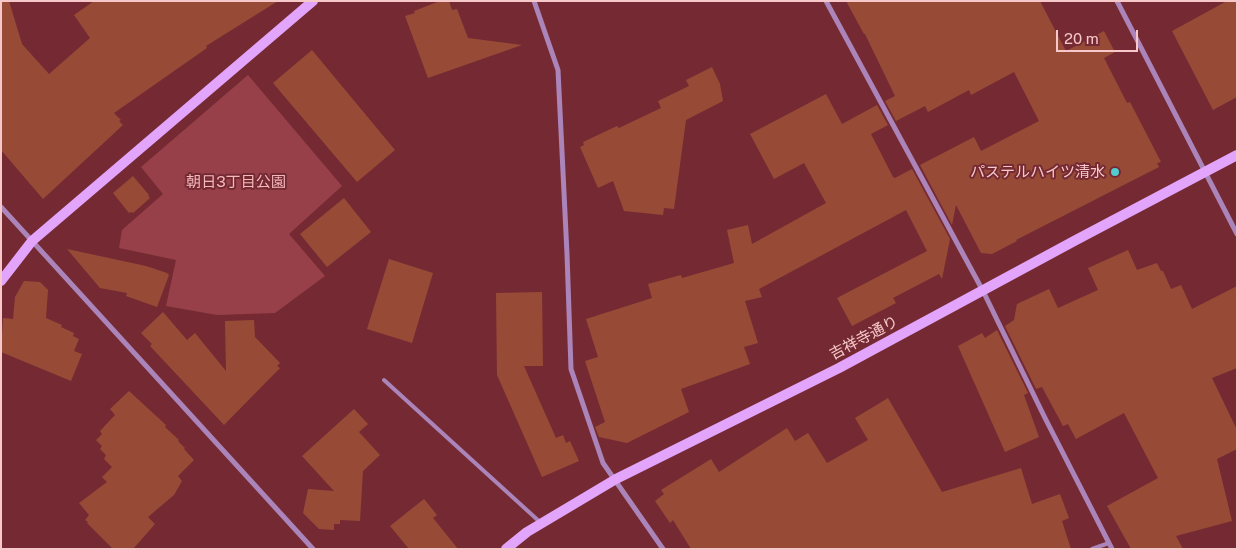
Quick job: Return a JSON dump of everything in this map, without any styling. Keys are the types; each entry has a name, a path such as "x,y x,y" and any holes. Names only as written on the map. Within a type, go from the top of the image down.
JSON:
{"street":[{"path":"1,281 32,241 313,1"},
{"path":"534,1 558,70 567,244 570,369 603,463 663,549"},
{"path":"826,1 983,291 1112,549"},
{"path":"1117,1 1237,234"},
{"name":"吉祥寺通り","path":"506,549 526,532 616,480 839,368 1237,155"},
{"path":"1,207 313,549"}],"lane":[{"path":"384,380 541,523"},
{"path":"1092,549 1109,543"}],"green space":[{"name":"朝日3丁目公園","path":"248,75 342,186 289,234 325,276 275,313 217,315 166,306 176,260 119,248 122,230 163,194 141,167"}],"building":[{"path":"1,1 9,1 22,44 49,74 90,38 74,15 94,1 278,1 206,46 207,48 114,113 123,125 43,199 1,150"},
{"path":"440,1 449,1 452,10 457,9 468,38 522,45 428,78 405,16"},
{"path":"846,1 1040,1 1066,51 1104,31 1115,52 1104,58 1127,103 1130,102 1161,162 1157,163 1159,167 992,254 981,253 956,205 952,225 920,165 974,137 981,151 1039,121 1014,72 971,95 969,90 928,112 925,106 896,121 885,101 895,96 865,34"},
{"path":"1227,1 1237,1 1237,97 1213,110 1172,31"},
{"path":"312,50 395,150 357,182 273,83"},
{"path":"712,67 720,84 723,101 686,120 674,209 664,208 663,215 624,211 613,181 598,188 580,147 584,145 583,142 617,126 619,128 661,108 658,101 689,86 686,80"},
{"path":"826,94 842,124 877,105 888,125 871,134 893,177 895,178 912,169 950,239 942,279 939,274 893,298 896,303 852,326 837,298 927,251 906,210 759,289 762,297 745,301 758,343 744,347 750,364 681,389 689,412 627,443 599,437 595,427 605,422 585,361 598,357 586,319 652,298 648,284 681,275 682,278 734,263 727,230 748,225 752,244 826,203 804,163 774,179 750,134"},
{"path":"133,176 150,198 133,213 129,213 113,193"},
{"path":"344,198 371,232 327,267 300,234"},
{"path":"67,249 146,266 167,273 169,275 157,307 126,296 127,293 100,288"},
{"path":"1128,250 1137,270 1157,263 1171,289 1181,285 1192,309 1237,286 1237,368 1212,378 1237,430 1237,449 1217,459 1232,521 1176,536 1183,549 1131,549 1107,506 1158,478 1124,413 1076,439 1068,424 1063,426 1042,387 1036,389 1005,326 1014,320 1017,304 1049,289 1058,308 1098,290 1088,268"},
{"path":"389,259 433,273 412,343 367,329"},
{"path":"24,281 40,282 48,290 46,318 62,325 61,327 74,333 73,336 79,339 74,351 82,354 71,381 1,352 3,318 13,319 15,297"},
{"path":"542,292 543,366 524,366 556,438 563,435 566,443 570,441 579,461 542,477 497,375 496,293"},
{"path":"163,312 187,340 195,333 226,371 225,321 254,320 255,337 280,363 277,366 280,368 224,425 150,346 152,344 141,333"},
{"path":"997,330 1028,393 1024,395 1039,437 1005,452 958,346 982,333 985,338"},
{"path":"129,391 166,425 165,427 179,440 194,460 178,476 182,481 174,495 148,517 155,524 133,549 113,549 87,523 85,520 89,515 79,503 107,482 102,477 112,467 104,459 106,455 100,449 102,446 96,440 102,434 100,431 115,415 110,409"},
{"path":"888,398 942,492 1021,468 1032,504 1060,494 1069,518 1062,521 1071,549 691,549 673,520 670,523 655,501 664,494 661,490 711,459 719,472 787,428 795,441 808,433 827,463 868,440 855,418"},
{"path":"354,409 368,424 359,432 380,455 363,471 360,521 340,520 340,524 334,524 334,530 319,529 303,513 308,489 334,491 302,456"},
{"path":"424,499 437,515 433,518 458,549 409,549 390,526"}],"place":[{"name":"パステルハイツ清水","path":"1115,172"}]}
